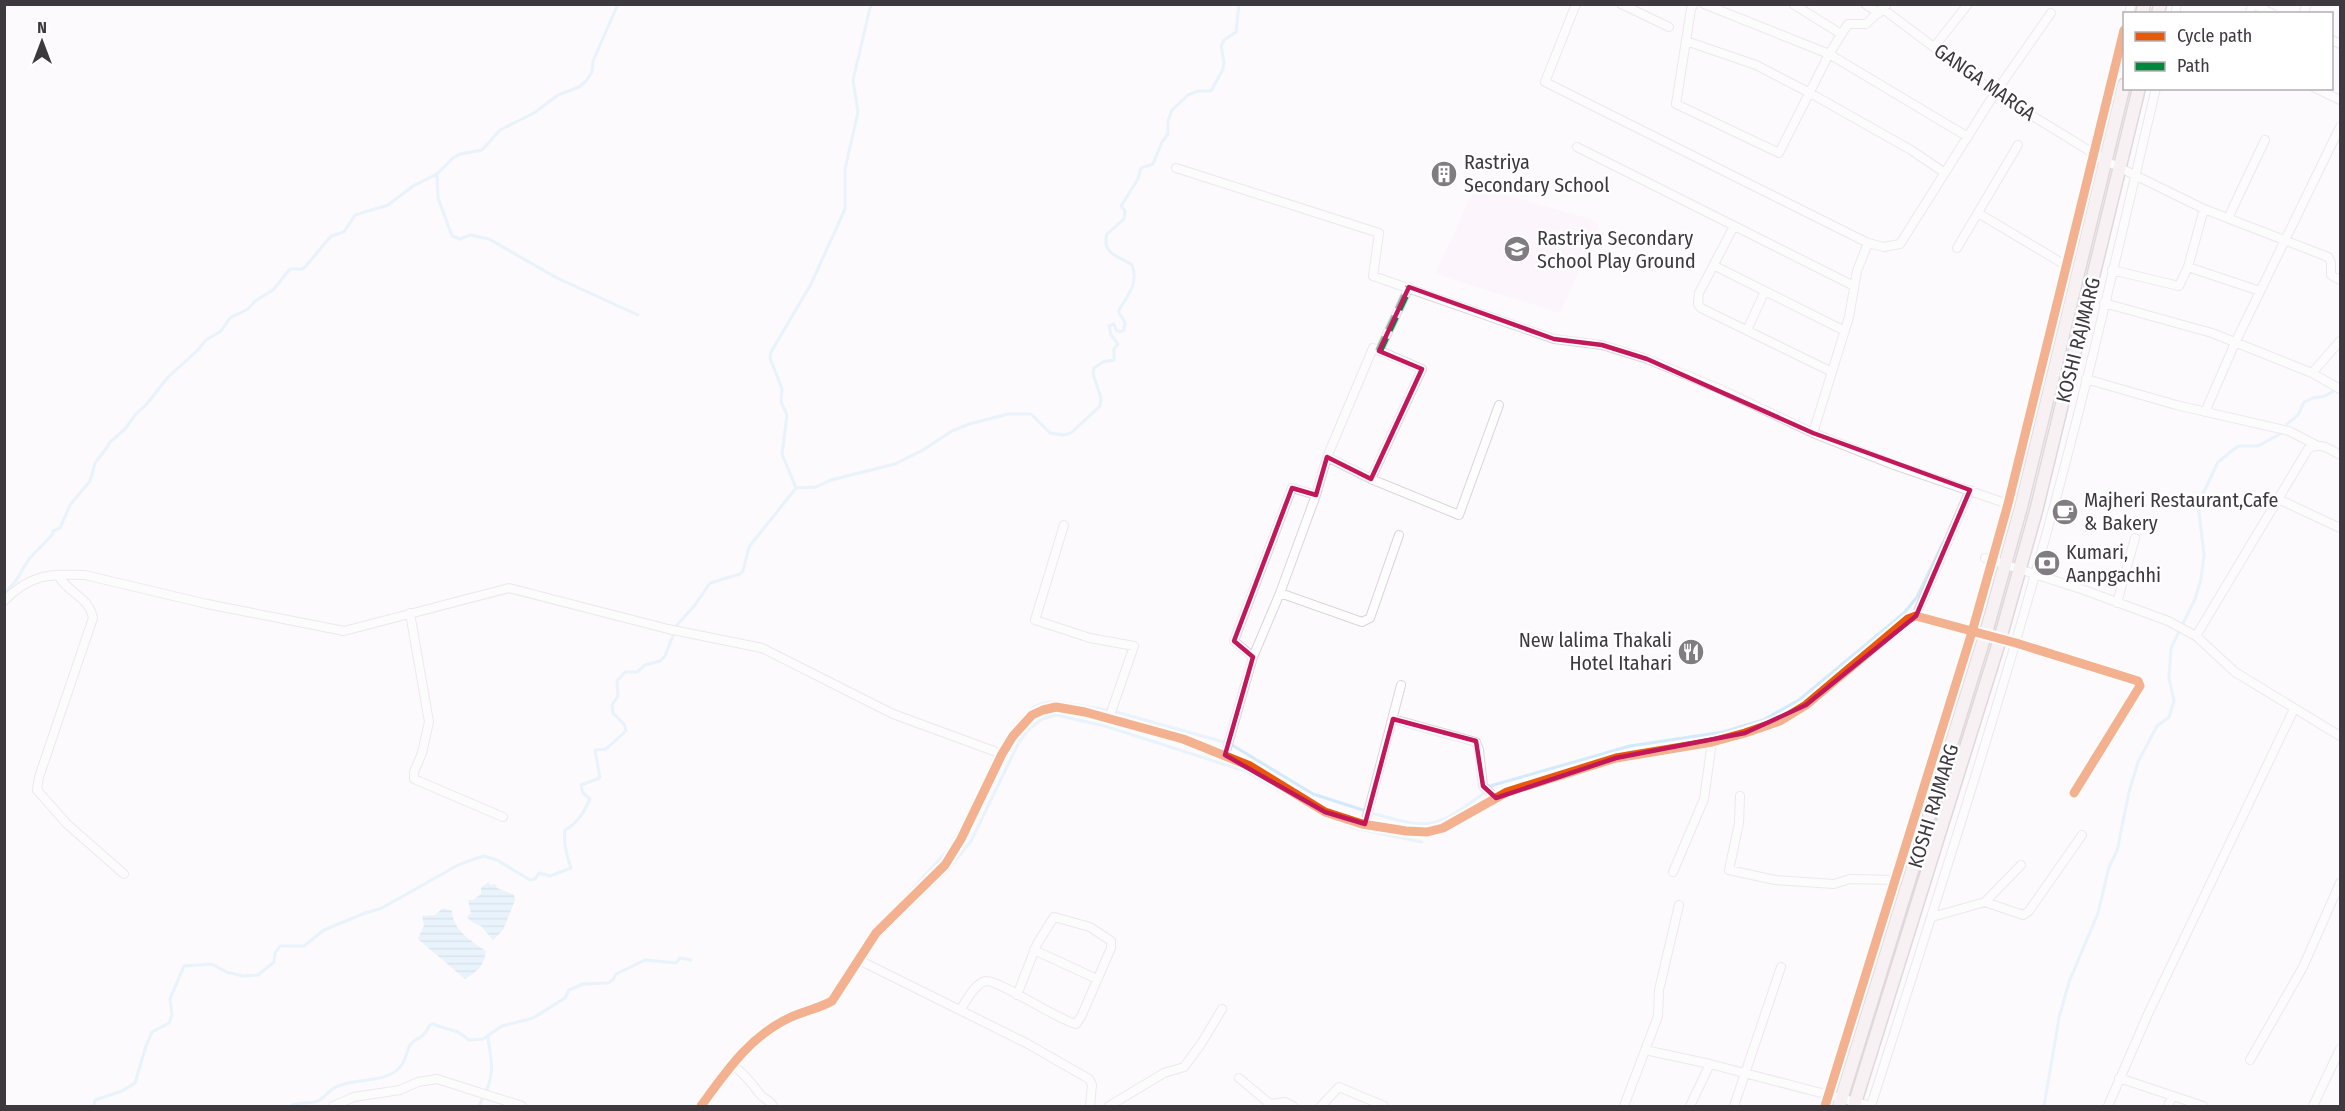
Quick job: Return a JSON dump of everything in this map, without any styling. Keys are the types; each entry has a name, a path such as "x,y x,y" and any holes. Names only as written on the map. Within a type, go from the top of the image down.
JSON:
{"main road":[{"name":"KOSHI RAJMARG","path":"1840,1102 1985,635 2021,507 2123,89"},
{"name":"KOSHI RAJMARG","path":"1855,1104 2000,639 2047,465 2139,90"}],"street":[{"path":"1576,4 1545,82 1868,243 1884,247 1900,244 1995,93 2051,13"},
{"path":"1621,4 1669,27"},
{"path":"1694,4 1691,9 1676,104 1779,153 1829,54 1848,24 1866,24 1883,9"},
{"path":"1704,4 1719,7 1829,54 1968,136"},
{"path":"1793,4 1841,34"},
{"name":"GANGA MARGA","path":"1865,4 1883,9 1995,93 2106,161 2204,209 2328,257 2331,261 2331,275 2340,280"},
{"path":"1934,47 1968,4"},
{"path":"2253,5 2269,12"},
{"path":"1825,1107 1972,632 1988,559 2008,504 2123,34"},
{"path":"1686,41 1756,65 1911,150 1945,173"},
{"path":"1645,1050 1710,1064 1828,1095 1840,1102 1871,1106 1932,917 2016,642 2086,379 2156,90"},
{"path":"2319,90 2340,100"},
{"path":"2205,412 2235,342 2340,127"},
{"path":"2228,218 2265,141"},
{"path":"1957,248 2018,145"},
{"path":"1577,147 1854,286"},
{"path":"1176,168 1378,233 1373,276 1554,339 1602,345 1647,358 1813,433 1894,465 2008,504"},
{"path":"2112,270 2179,286 2188,267 2204,209"},
{"path":"1978,213 2067,266"},
{"path":"1734,226 1699,293 1698,304 1701,308 1832,372"},
{"path":"1813,433 1845,331 1857,271 1868,243"},
{"path":"1715,266 1845,331"},
{"path":"2188,267 2260,291"},
{"path":"1379,351 1409,287"},
{"path":"1747,330 1765,291"},
{"path":"2104,303 2212,333 2312,373 2340,389"},
{"path":"2312,373 2340,340"},
{"path":"1225,754 1253,657 1316,495 1326,458 1373,348 1422,369 1371,479"},
{"path":"2086,379 2205,412 2289,431 2340,455"},
{"path":"1326,458 1459,515 1500,405"},
{"path":"2196,636 2308,449 2316,445"},
{"path":"1253,657 1234,641 1292,488 1316,495"},
{"path":"1916,616 1970,490"},
{"path":"2278,499 2340,528"},
{"path":"1064,525 1035,620 1090,638 1134,646 1109,718"},
{"path":"1280,592 1362,622 1370,618 1399,535"},
{"path":"2118,603 2135,538"},
{"path":"1988,559 2175,625 2196,636 2235,672 2340,736"},
{"path":"4,601 27,581 58,575 85,575 207,604 344,631 509,588 668,629 762,648 893,714 1002,754"},
{"path":"58,575 64,586 85,600 91,607 93,618 39,777 37,790 67,824 124,874"},
{"path":"411,613 429,722 414,779 503,817"},
{"path":"701,1107 746,1047 766,1030 789,1018 832,1002 876,933 945,865 961,839 1013,736 1032,715 1056,707 1109,718 1183,739 1225,754 1270,777 1325,812 1365,824 1427,832 1443,828 1507,792 1616,758 1712,742 1745,734 1779,721 1806,705 1908,619 1916,616 2016,642 2139,681 2140,686 2074,794"},
{"path":"1365,824 1401,685"},
{"path":"2108,1107 2119,1078 2294,709"},
{"path":"1393,719 1476,742 1483,786 1496,798"},
{"path":"1673,872 1704,799 1712,742"},
{"path":"1740,796 1739,823 1729,870 1775,880 1834,884 1850,879 1896,880"},
{"path":"1985,902 2023,915 2030,911 2082,835"},
{"path":"1932,917 1985,902 2021,865"},
{"path":"2250,1060 2303,967 2340,883"},
{"path":"1624,1107 1658,1016 1659,990 1679,905"},
{"path":"961,1009 980,984 986,981 995,983 1017,995 1056,1016 1076,1024 1082,1017 1111,948 1111,941 1090,927 1054,917 1034,950 1017,995"},
{"path":"1034,950 1097,979"},
{"path":"859,960 961,1009 1089,1079 1092,1085 1090,1107"},
{"path":"1734,1107 1781,967"},
{"path":"1109,1107 1164,1072 1184,1067 1222,1009"},
{"path":"2313,1107 2340,1049"},
{"path":"732,1064 748,1077 760,1096 770,1101 773,1107"},
{"path":"1690,1107 1710,1064"},
{"path":"1239,1078 1270,1104 1286,1102 1293,1107"},
{"path":"2119,1078 2203,1107"},
{"path":"333,1107 354,1096 399,1090 418,1082 437,1079 522,1107"},
{"path":"1321,1107 1339,1087 1384,1107"},
{"path":"2168,1107 2172,1096"}],"highlighted area":[{"path":"1409,287 1554,339 1602,345 1647,359 1813,433 1970,490 1916,616 1806,705 1745,733 1616,758 1496,798 1483,786 1476,741 1393,719 1365,824 1325,812 1225,755 1253,657 1234,641 1292,488 1316,495 1327,457 1371,479 1422,369 1379,351"}],"shaded area":[{"name":"Rastriya Secondary School Play Ground","path":"1478,181 1509,196 1590,219 1599,225 1560,313 1435,274"}],"water":[{"path":"489,882 490,885 495,884 497,888 514,895 515,900 503,930 493,940 481,926 467,917 471,913 468,900 473,900 481,894 481,887"},
{"path":"443,908 452,911 455,924 459,929 486,951 479,968 465,979 418,939 424,925 422,916 435,915"}],"waterway":[{"path":"4,594 15,582 29,559 53,534 53,531 60,528 70,505 90,481 95,463 110,442 125,429 168,377 206,340 221,331 230,318 248,309 255,301 273,290 290,269 302,269 306,266 331,236 344,232 355,215 388,205 413,186 437,174 453,158 460,154 482,150 500,130 534,113 558,95 579,87 592,72 593,61 618,4"},
{"path":"796,488 782,454 787,415 781,402 782,389 770,358 771,352 811,284 845,209 845,169 858,112 853,80 871,4"},
{"path":"94,1106 95,1100 122,1091 135,1083 152,1032 169,1023 172,1015 170,999 184,966 212,964 226,972 243,976 258,975 274,962 275,953 280,946 304,946 324,930 382,908 458,865 484,856 497,860 530,880 535,879 539,873 550,876 571,868 565,845 565,830 580,817 590,799 583,793 581,785 600,778 595,750 606,749 626,731 624,724 613,713 612,705 618,696 617,681 625,672 637,672 645,665 660,661 665,656 677,625 710,583 743,571 749,547 796,488 816,487 831,480 895,464 923,450 952,431 1008,414 1031,414 1050,433 1063,435 1071,433 1100,406 1101,398 1093,374 1094,368 1103,362 1114,360 1114,349 1118,344 1111,335 1109,326 1114,324 1116,330 1120,332 1124,330 1125,322 1119,310 1132,289 1134,278 1132,265 1109,251 1106,241 1107,234 1124,219 1125,211 1121,206 1138,179 1141,168 1153,164 1168,134 1168,121 1172,110 1188,95 1198,91 1211,91 1223,69 1221,46 1224,40 1236,32 1239,4"},
{"path":"437,174 438,198 452,236 460,239 470,235 489,239 557,278 638,315"},
{"path":"2287,424 2298,415 2304,402 2325,396 2335,390"},
{"path":"2044,1106 2059,1018 2069,982 2098,913 2109,867 2117,851 2129,792 2138,762 2157,726 2169,717 2174,701 2169,678 2171,648 2195,599 2201,579 2204,555 2198,504 2218,462 2238,446 2258,446 2280,434"},
{"path":"1490,786 1630,746 1723,732 1763,720 1799,700 1904,613 1917,597 1943,543"},
{"path":"1000,749 1023,716 1043,703 1068,703 1106,710"},
{"path":"1116,712 1224,742"},
{"path":"902,915 948,870 971,841 1018,744 1027,731 1042,719 1056,715 1105,726 1245,771 1316,812 1354,828 1422,842"},
{"path":"1232,745 1313,794 1366,811"},
{"path":"887,917 949,849 977,798 994,758"},
{"path":"1372,813 1408,822 1432,823 1454,814 1484,793"},
{"path":"291,1106 318,1101 333,1088 343,1084 392,1074 403,1064 410,1045 432,1024 458,1032 469,1040 483,1039 502,1026 533,1018 565,998 569,990 583,984 608,983 616,974 645,960 676,963 680,958 691,960"},
{"path":"486,1092 492,1070 488,1036"},
{"path":"479,1106 482,1099"}],"marked path":[{"path":"1379,351 1409,287"}],"cycle path":[{"path":"1825,1106 1972,632 2008,504 2123,34"},
{"path":"701,1106 739,1056 762,1035 789,1018 832,1001 876,933 945,865 961,839 1013,736 1032,715 1056,707 1085,712 1183,739 1250,766 1325,812 1362,824 1427,832 1443,828 1507,792 1616,758 1712,742 1780,721 1806,705 1908,619 1916,616 2016,643 2138,681 2140,686 2074,793"}],"place":[{"name":"Rastriya Secondary School","path":"1444,174"},
{"name":"Rastriya Secondary School Play Ground","path":"1517,249"},
{"name":"Majheri Restaurant,Cafe & Bakery","path":"2065,512"},
{"name":"Kumari, Aanpgachhi","path":"2047,563"},
{"name":"New lalima Thakali Hotel Itahari","path":"1691,652"}]}
